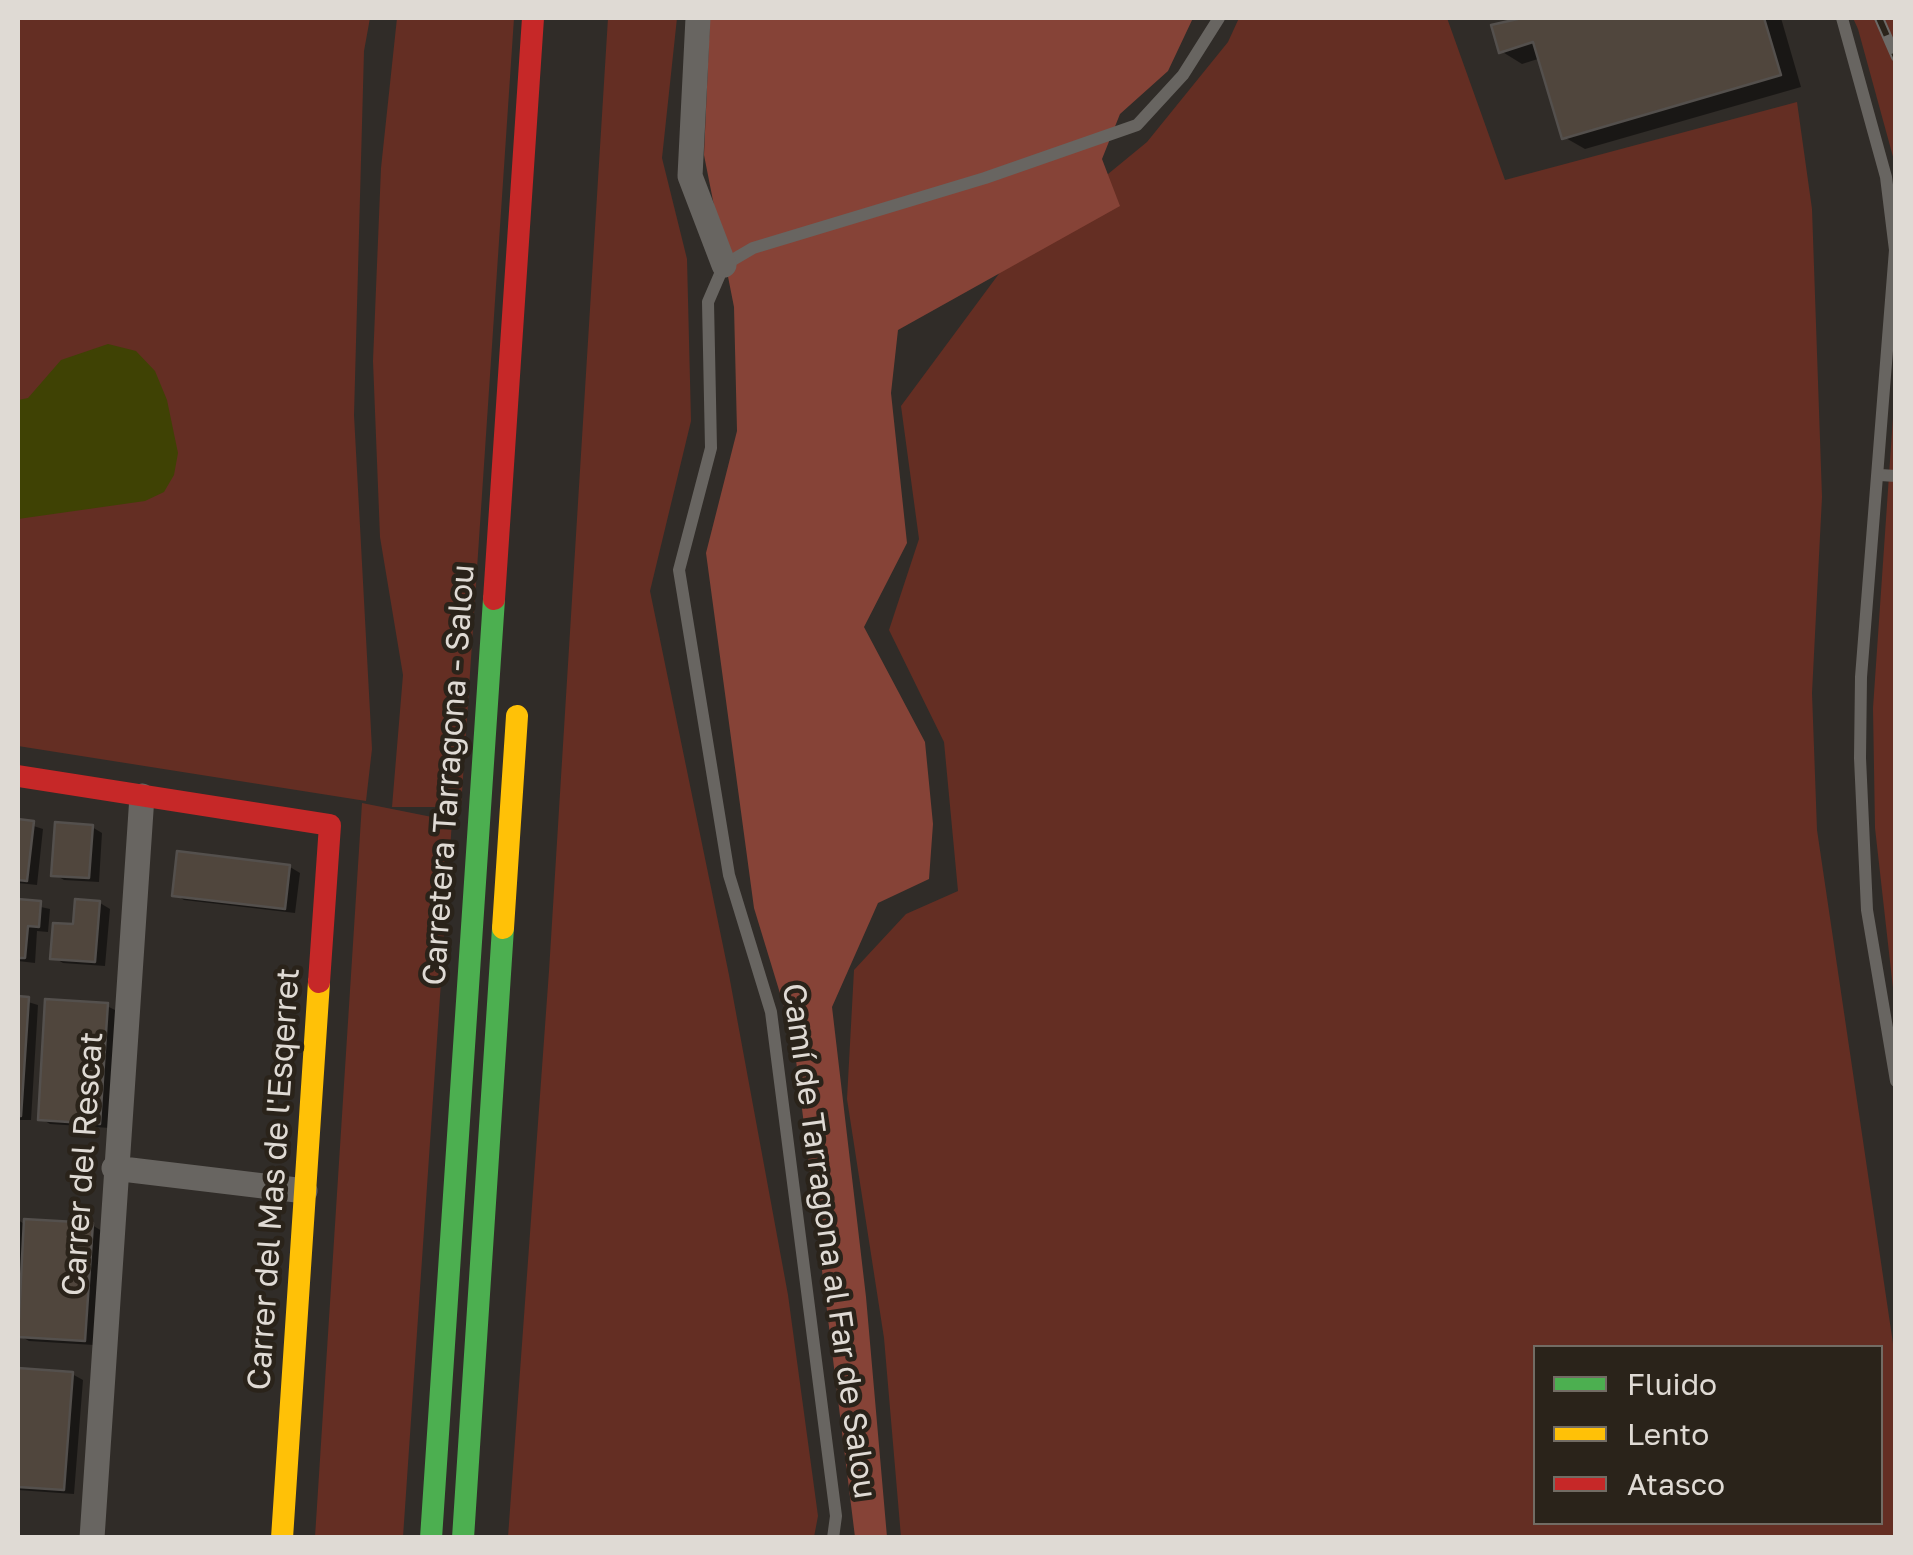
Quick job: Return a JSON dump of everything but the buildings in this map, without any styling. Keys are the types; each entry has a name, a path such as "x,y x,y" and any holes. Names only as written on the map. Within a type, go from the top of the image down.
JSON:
{"main road":[{"name":"Carretera Tarragona - Salou","path":"431,1538 532,18"},
{"name":"Carretera Tarragona - Salou","path":"464,1538 519,689"},
{"path":"18,776 142,796"},
{"name":"Carrer del Mas de l'Esqerret","path":"142,796 330,825 282,1538"}],"street":[{"path":"698,18 690,176 724,265"},
{"name":"Carrer del Rescat","path":"92,1538 142,796"},
{"path":"114,1168 306,1191"}],"lane":[{"path":"724,265 753,248 985,178 1137,125 1183,74 1219,18"},
{"path":"1842,18 1892,215 1894,250 1880,475 1861,677 1861,839 1867,910 1896,1082"},
{"name":"Camí de Tarragona al Far de Salou","path":"724,265 708,302 711,448 678,570 729,876 771,1012 836,1516 833,1538"},
{"path":"1880,475 1896,476"}],"shaded area":[{"path":"18,18 370,18 364,51 354,415 372,749 366,801 18,746"},
{"path":"397,18 514,18 461,807 392,807 403,675 380,537 373,361 381,168"},
{"path":"608,18 677,18 662,158 687,259 691,421 650,591 729,975 788,1295 818,1516 814,1537 508,1537 549,971"},
{"path":"710,18 1193,18 1168,71 1120,114 1102,159 1120,206 898,330 891,393 907,543 864,627 925,742 933,824 929,879 878,903 832,1007 866,1297 887,1537 855,1537 793,1036 754,908 706,553 737,431 734,307 704,155"},
{"path":"1239,18 1447,18 1505,180 1797,102 1812,209 1822,497 1812,693 1817,830 1895,1357 1895,1537 901,1537 884,1338 847,1099 854,970 906,914 958,891 944,742 889,630 919,539 901,406 1018,248 1147,142 1228,42"},
{"path":"1853,18 1895,18 1895,164 1858,29"},
{"path":"108,344 136,351 155,371 167,400 178,453 174,475 164,492 145,501 18,519 18,400 28,398 61,360"},
{"path":"1895,388 1895,1006 1875,828 1873,708"},
{"path":"362,803 452,821 403,1537 315,1537"}],"railway":[{"path":"1879,18 1896,57"}],"traffic: fast":[{"path":"431,1538 494,599"},
{"path":"463,1538 503,928"}],"traffic: slow":[{"path":"503,928 517,716"},
{"path":"282,1538 319,982"}],"traffic: jam":[{"path":"494,599 533,18"},
{"path":"18,776 330,825 319,982"}]}
